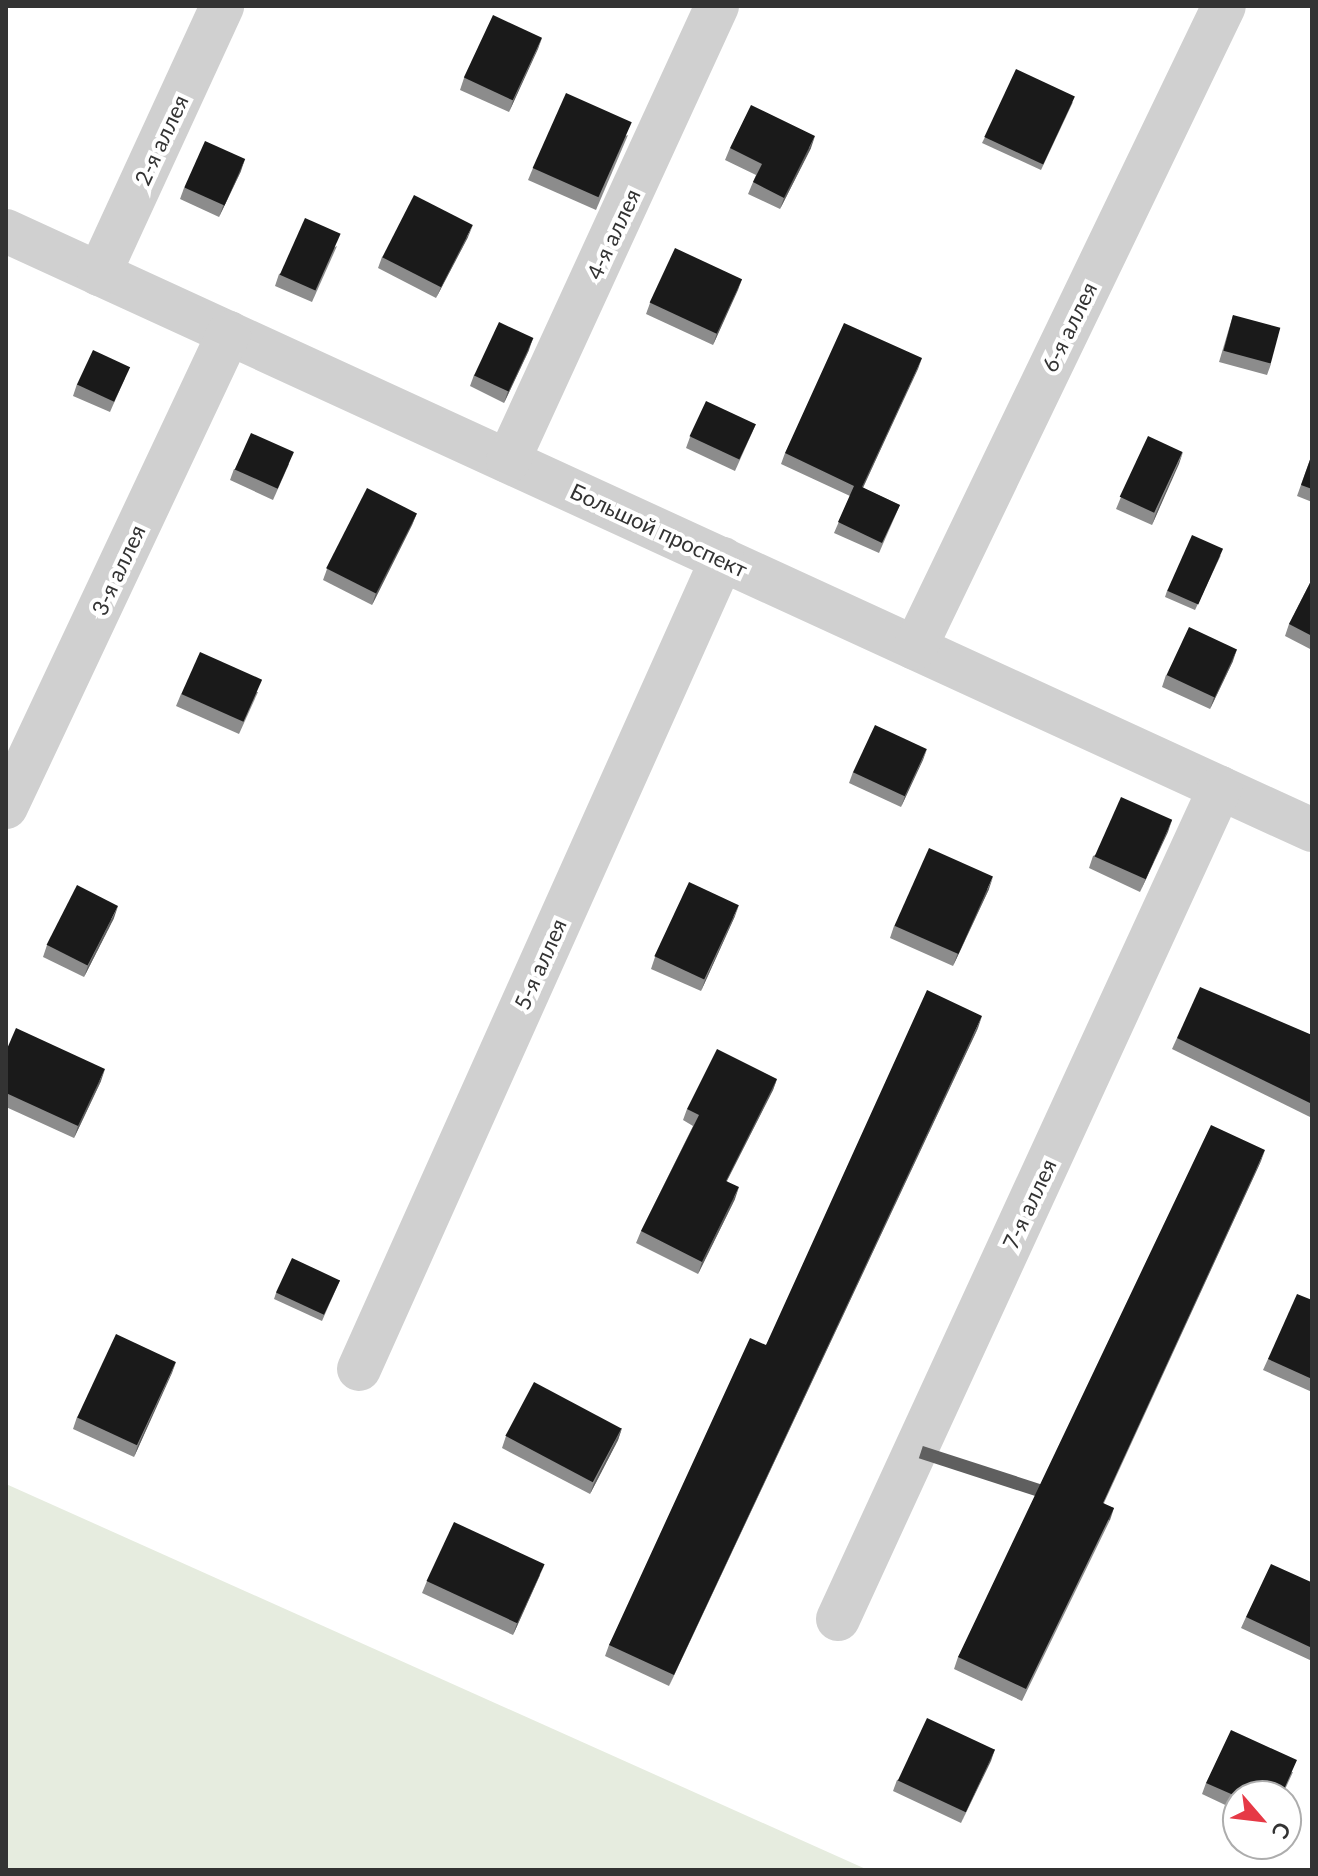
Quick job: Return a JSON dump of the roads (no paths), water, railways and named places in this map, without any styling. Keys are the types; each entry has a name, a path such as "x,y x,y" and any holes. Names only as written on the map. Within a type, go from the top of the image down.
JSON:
{"street":[{"name":"2-я аллея","path":"99,274 222,6"},
{"name":"4-я аллея","path":"508,461 717,6"},
{"name":"6-я аллея","path":"915,648 1224,6"},
{"name":"Большой проспект","path":"6,231 1311,828"},
{"name":"3-я аллея","path":"6,807 229,333"},
{"name":"5-я аллея","path":"359,1369 722,559"},
{"name":"7-я аллея","path":"838,1619 1220,788"}]}
